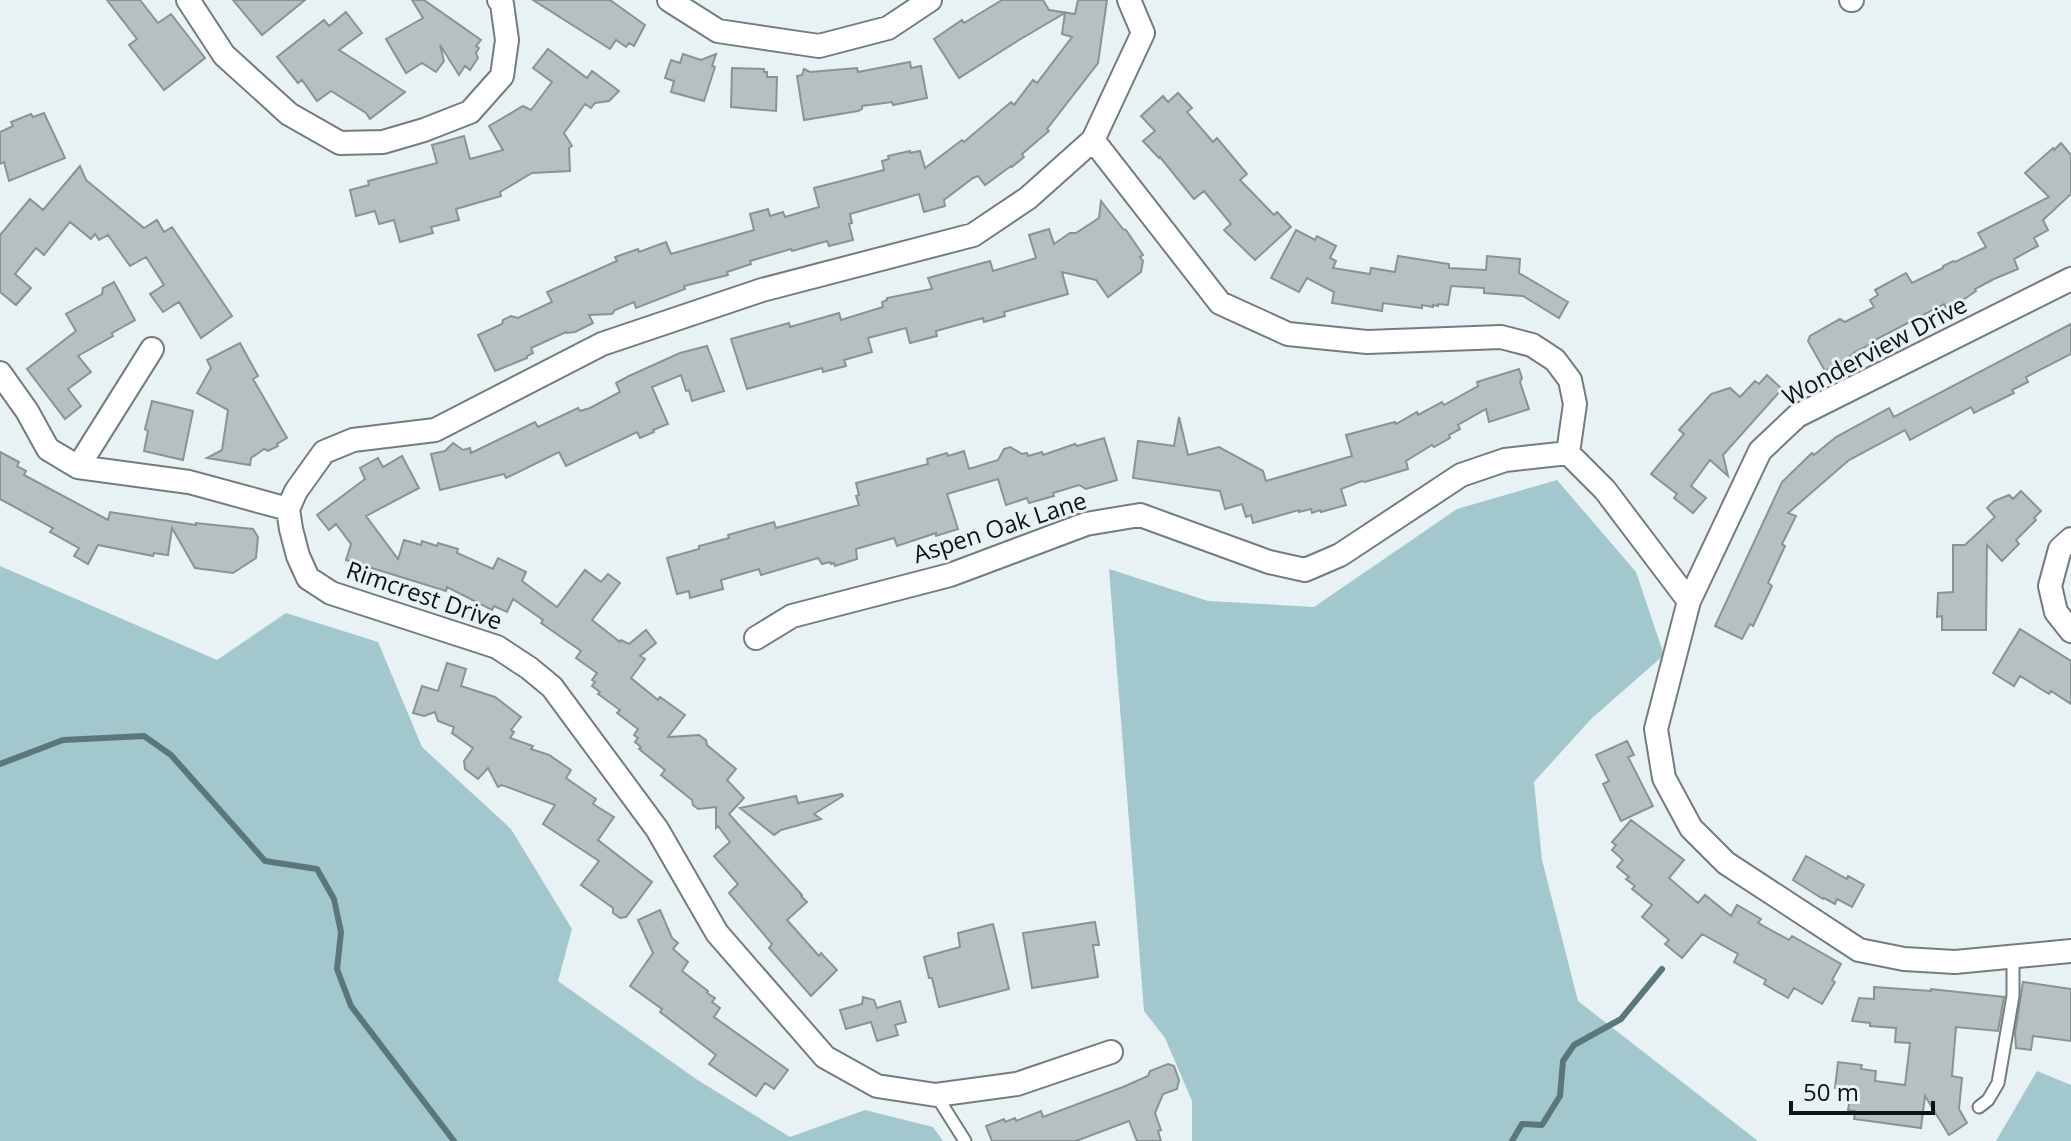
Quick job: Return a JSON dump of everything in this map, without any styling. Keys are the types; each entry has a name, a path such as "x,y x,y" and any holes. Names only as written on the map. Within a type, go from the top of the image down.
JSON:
{"street":[{"path":"188,0 224,55 289,114 340,143 383,142 470,112 502,76 507,40 499,0"},
{"path":"669,0 718,31 819,46 888,28 930,0"},
{"path":"0,373 27,411 48,449 78,467 189,482 288,509 296,491 324,452 353,440 435,430 602,344 762,290 973,235 1028,198 1093,140 1143,33 1129,0"},
{"path":"1093,140 1220,303 1288,334 1367,342 1501,337 1532,345 1555,360 1570,380 1575,404 1568,453 1605,490 1689,601"},
{"name":"Wonderview Drive","path":"2071,279 1797,416 1760,451 1689,601 1656,729 1664,778 1691,828 1726,863 1859,950 1904,959 1955,962 2071,951"},
{"path":"78,467 152,349"},
{"name":"Aspen Oak Lane","path":"756,638 792,616 950,575 1086,524 1140,515 1269,562 1305,570 1340,555 1461,475 1505,460 1568,453"},
{"name":"Rimcrest Drive","path":"288,509 298,556 308,578 331,593 497,647 552,687 657,829 717,933 825,1057 877,1086 936,1095 1017,1084 1111,1052"},
{"path":"2071,539 2060,549 2050,586 2056,612 2071,631"}],"lane":[{"path":"1979,1107 1988,1100 1998,1083 2013,996 2013,956"},
{"path":"936,1095 965,1141"}],"shaded area":[{"path":"1557,480 1636,572 1664,655 1591,719 1534,782 1542,860 1578,1001 1758,1141 1192,1141 1192,1101 1165,1038 1144,1011 1109,569 1208,601 1314,607 1457,509"},
{"path":"0,566 217,660 286,613 378,642 422,747 511,829 572,929 558,981 696,1079 790,1137 865,1110 933,1127 943,1141 0,1141"},
{"path":"2037,1071 2071,1085 2071,1141 1996,1141"}],"building":[{"path":"107,0 140,0 158,23 171,14 205,58 164,90 129,45 137,39"},
{"path":"233,0 305,0 262,35"},
{"path":"412,0 424,0 481,40 476,46 479,48 476,53 478,58 470,70 465,66 459,75 440,45 444,61 436,72 422,63 406,73 386,39 423,18"},
{"path":"533,0 610,0 645,25 634,46 629,43 626,47 616,40 610,49"},
{"path":"1002,0 1043,0 1049,10 1075,14 1078,0 1107,0 1098,63 1047,129 1049,131 1012,167 985,185 978,176 973,178 944,200 945,206 924,212 919,194 850,214 853,240 829,246 827,241 791,249 750,261 751,264 727,272 728,275 684,286 685,289 636,308 634,302 612,314 589,315 593,323 531,348 533,353 527,358 495,371 478,335 502,324 511,316 518,318 552,302 547,292 617,261 615,257 666,242 671,254 754,230 750,214 768,209 770,216 783,212 785,217 819,207 814,188 884,170 882,161 889,159 888,156 920,151 925,168 962,140 964,142 1011,102 1014,105 1033,80 1037,83 1072,37 1062,34 1065,13 959,78 934,39 962,20 964,23"},
{"path":"346,12 362,33 339,50 405,92 370,119 366,113 331,91 317,101 302,80 298,83 277,57 324,20 329,26"},
{"path":"548,49 587,78 592,71 619,91 609,101 595,103 591,108 585,104 564,133 572,146 569,148 570,171 532,173 500,192 501,196 456,209 459,220 431,227 433,233 400,242 394,220 379,224 375,211 356,216 350,190 369,185 368,181 437,163 432,145 464,136 470,159 503,150 489,126 523,106 531,110 552,82 533,68"},
{"path":"683,54 701,60 716,54 704,101 671,92 674,81 665,78 671,60 680,63"},
{"path":"910,62 911,68 921,66 927,98 893,105 892,102 862,106 858,111 804,120 797,76 802,75 804,69 810,72 857,68 858,72"},
{"path":"732,68 764,69 767,77 777,77 776,111 731,107"},
{"path":"1178,93 1192,108 1187,112 1213,142 1217,138 1247,174 1240,180 1274,215 1277,212 1291,227 1255,260 1224,230 1231,224 1204,191 1194,199 1143,141 1155,131 1141,116 1163,96 1168,102"},
{"path":"44,113 65,158 9,181 4,162 0,164 0,132 13,126 11,122 31,114 33,117"},
{"path":"2061,143 2071,155 2071,194 2043,220 2048,230 2034,238 2038,246 2014,259 2018,269 1975,289 1966,298 1946,308 1944,304 1871,342 1825,371 1808,341 1810,336 1840,319 1845,322 1874,307 1870,300 1878,295 1875,290 1906,273 1912,283 1986,247 1978,233 2049,197 2025,173"},
{"path":"80,166 86,180 144,228 157,220 164,232 172,227 232,316 201,338 179,302 163,312 150,294 164,285 146,257 130,266 108,235 99,240 95,234 91,239 70,222 44,255 36,248 15,274 31,288 16,305 0,292 0,235 30,199 43,210"},
{"path":"1101,201 1143,255 1140,257 1143,261 1141,272 1108,297 1096,280 1062,272 1068,294 1004,312 1005,316 984,322 983,318 936,331 937,336 910,343 906,328 868,338 872,352 844,360 846,366 823,372 822,368 747,389 731,339 839,313 841,320 883,307 882,302 887,298 932,289 928,278 990,261 993,271 1036,258 1029,235 1049,229 1054,244 1099,218"},
{"path":"1296,230 1336,246 1330,258 1336,261 1333,268 1370,274 1371,268 1395,272 1398,256 1449,264 1449,268 1486,270 1487,256 1520,259 1519,273 1568,302 1559,318 1523,296 1484,293 1484,288 1451,286 1448,305 1422,305 1422,308 1383,303 1382,311 1332,303 1334,292 1307,278 1299,292 1271,278"},
{"path":"114,282 135,320 78,356 91,372 68,389 81,406 65,419 27,369 76,331 66,314 102,294 103,288"},
{"path":"2071,324 2071,354 2026,377 2028,382 2012,390 2014,393 1974,413 1971,407 1910,440 1905,430 1849,460 1788,513 1796,516 1768,583 1772,586 1753,626 1750,624 1742,639 1715,626 1782,482 1812,453 1814,455 1836,437 1889,408 1894,417"},
{"path":"240,343 258,376 253,379 287,438 278,446 268,451 264,449 251,458 250,465 207,458 222,450 228,410 197,393 211,368 207,360"},
{"path":"707,346 724,391 692,401 681,375 652,387 668,424 654,432 640,438 637,432 566,466 559,452 506,478 504,474 440,490 431,454 445,451 453,443 463,450 470,448 471,453 535,422 538,427 578,408 580,411 590,408 620,392 616,383 629,376 680,353"},
{"path":"1519,369 1529,409 1489,422 1486,409 1458,425 1460,429 1449,435 1450,438 1406,461 1408,469 1341,489 1346,505 1312,513 1311,509 1299,510 1253,523 1251,515 1246,517 1242,504 1225,509 1220,491 1133,478 1138,441 1174,446 1179,417 1188,455 1219,447 1263,471 1266,481 1352,456 1346,435 1396,424 1442,402 1444,405 1478,386 1477,382"},
{"path":"1767,375 1782,389 1723,455 1728,476 1710,460 1691,486 1706,498 1693,513 1674,498 1677,494 1651,474 1684,434 1679,430 1711,394 1730,388 1740,397 1755,381 1759,384"},
{"path":"152,401 193,411 183,460 144,451 148,431 145,429"},
{"path":"1104,438 1117,480 1086,489 1079,485 1029,503 1027,498 1006,505 998,479 947,494 958,529 897,546 894,538 856,549 857,559 835,566 830,562 822,564 818,558 761,575 759,569 721,580 723,589 690,598 689,591 677,594 667,558 774,522 776,528 859,505 856,483 928,464 927,459 947,453 948,456 964,451 969,469 998,460 1004,449 1010,447 1028,456 1042,452 1043,455"},
{"path":"0,452 19,462 17,466 26,471 24,475 108,520 110,512 196,525 253,529 258,537 256,558 233,573 195,568 172,528 168,555 154,553 153,556 98,545 88,564 74,556 79,548 50,532 53,528 0,499"},
{"path":"402,456 419,488 366,516 398,559 404,540 421,545 422,541 437,546 438,543 458,549 457,553 493,569 498,558 526,572 522,581 557,607 585,570 601,582 608,574 620,583 592,620 620,642 629,644 646,630 656,643 640,656 645,659 631,678 658,700 660,697 685,715 668,737 699,735 736,769 727,780 744,798 729,814 807,902 787,920 819,956 821,953 837,970 811,996 769,948 772,944 729,893 738,884 714,856 730,842 718,826 716,828 716,807 698,809 692,800 661,775 665,770 635,742 638,738 634,735 638,729 617,713 620,710 592,686 597,673 576,658 581,651 513,599 507,612 494,606 492,610 447,587 446,591 346,560 351,544 336,524 329,530 317,515 365,479 360,468 378,458 383,467"},
{"path":"2021,491 2041,511 2016,540 2019,544 2002,561 1987,545 1986,630 1942,630 1942,616 1937,617 1938,593 1953,592 1953,545 1965,545 1995,517 1987,508 1994,501 2009,495 2013,499"},
{"path":"2020,629 2071,661 2071,704 2020,676 2014,686 1993,673"},
{"path":"447,663 466,669 461,686 495,697 521,717 511,730 514,732 510,738 533,746 531,749 549,755 571,770 566,778 596,799 593,804 614,817 598,840 652,882 626,917 620,918 613,913 613,908 581,885 599,861 543,824 555,805 502,785 498,787 488,768 478,779 465,769 464,761 473,748 452,733 454,727 438,721 435,712 424,716 413,713 422,686 438,691"},
{"path":"1627,741 1634,755 1628,757 1653,806 1621,821 1603,784 1609,781 1596,755"},
{"path":"842,794 814,814 821,819 781,830 774,835 740,808 796,796 798,803"},
{"path":"1631,820 1684,860 1669,878 1698,903 1705,895 1731,916 1737,905 1761,919 1758,923 1789,940 1792,936 1841,964 1822,1004 1794,988 1788,998 1764,984 1766,980 1734,962 1738,954 1702,934 1682,958 1665,944 1669,940 1642,917 1652,905 1632,889 1635,886 1626,879 1629,877 1617,867 1623,860 1612,850 1616,845 1612,842"},
{"path":"1806,856 1864,885 1852,907 1837,899 1835,904 1823,899 1793,880"},
{"path":"660,910 672,938 678,943 673,949 688,962 682,971 715,998 712,1002 720,1008 714,1017 788,1070 774,1089 765,1083 756,1096 709,1064 716,1055 630,986 653,953 638,920"},
{"path":"1095,922 1099,945 1093,945 1098,977 1032,988 1023,933"},
{"path":"993,924 1009,989 939,1007 924,957 960,947 958,933"},
{"path":"2023,982 2071,989 2071,1041 2033,1036 2031,1050 2016,1048 2015,1033"},
{"path":"1874,987 2004,997 1998,1031 1956,1027 1952,1076 1962,1078 1959,1109 1967,1123 1949,1135 1925,1096 1921,1128 1854,1119 1855,1111 1848,1110 1850,1099 1840,1098 1841,1089 1835,1088 1838,1062 1862,1065 1861,1069 1876,1071 1875,1081 1905,1085 1910,1043 1895,1042 1896,1028 1852,1021 1859,998 1874,999"},
{"path":"863,997 874,1000 877,1008 900,1001 906,1022 895,1025 898,1035 877,1041 871,1022 846,1029 840,1010 862,1004"},
{"path":"1168,1064 1174,1066 1179,1080 1177,1089 1163,1094 1155,1113 1161,1141 1137,1141 1129,1121 1076,1141 992,1141 986,1126 1004,1119 1005,1122 1015,1118 1016,1121 1041,1111 1043,1117 1123,1087"}],"waterway":[{"path":"0,764 63,740 144,736 171,755 265,861 317,869 334,899 341,932 337,969 351,1006 454,1141"},
{"path":"1512,1141 1522,1124 1542,1125 1560,1096 1563,1061 1574,1045 1621,1019 1662,969"}]}
